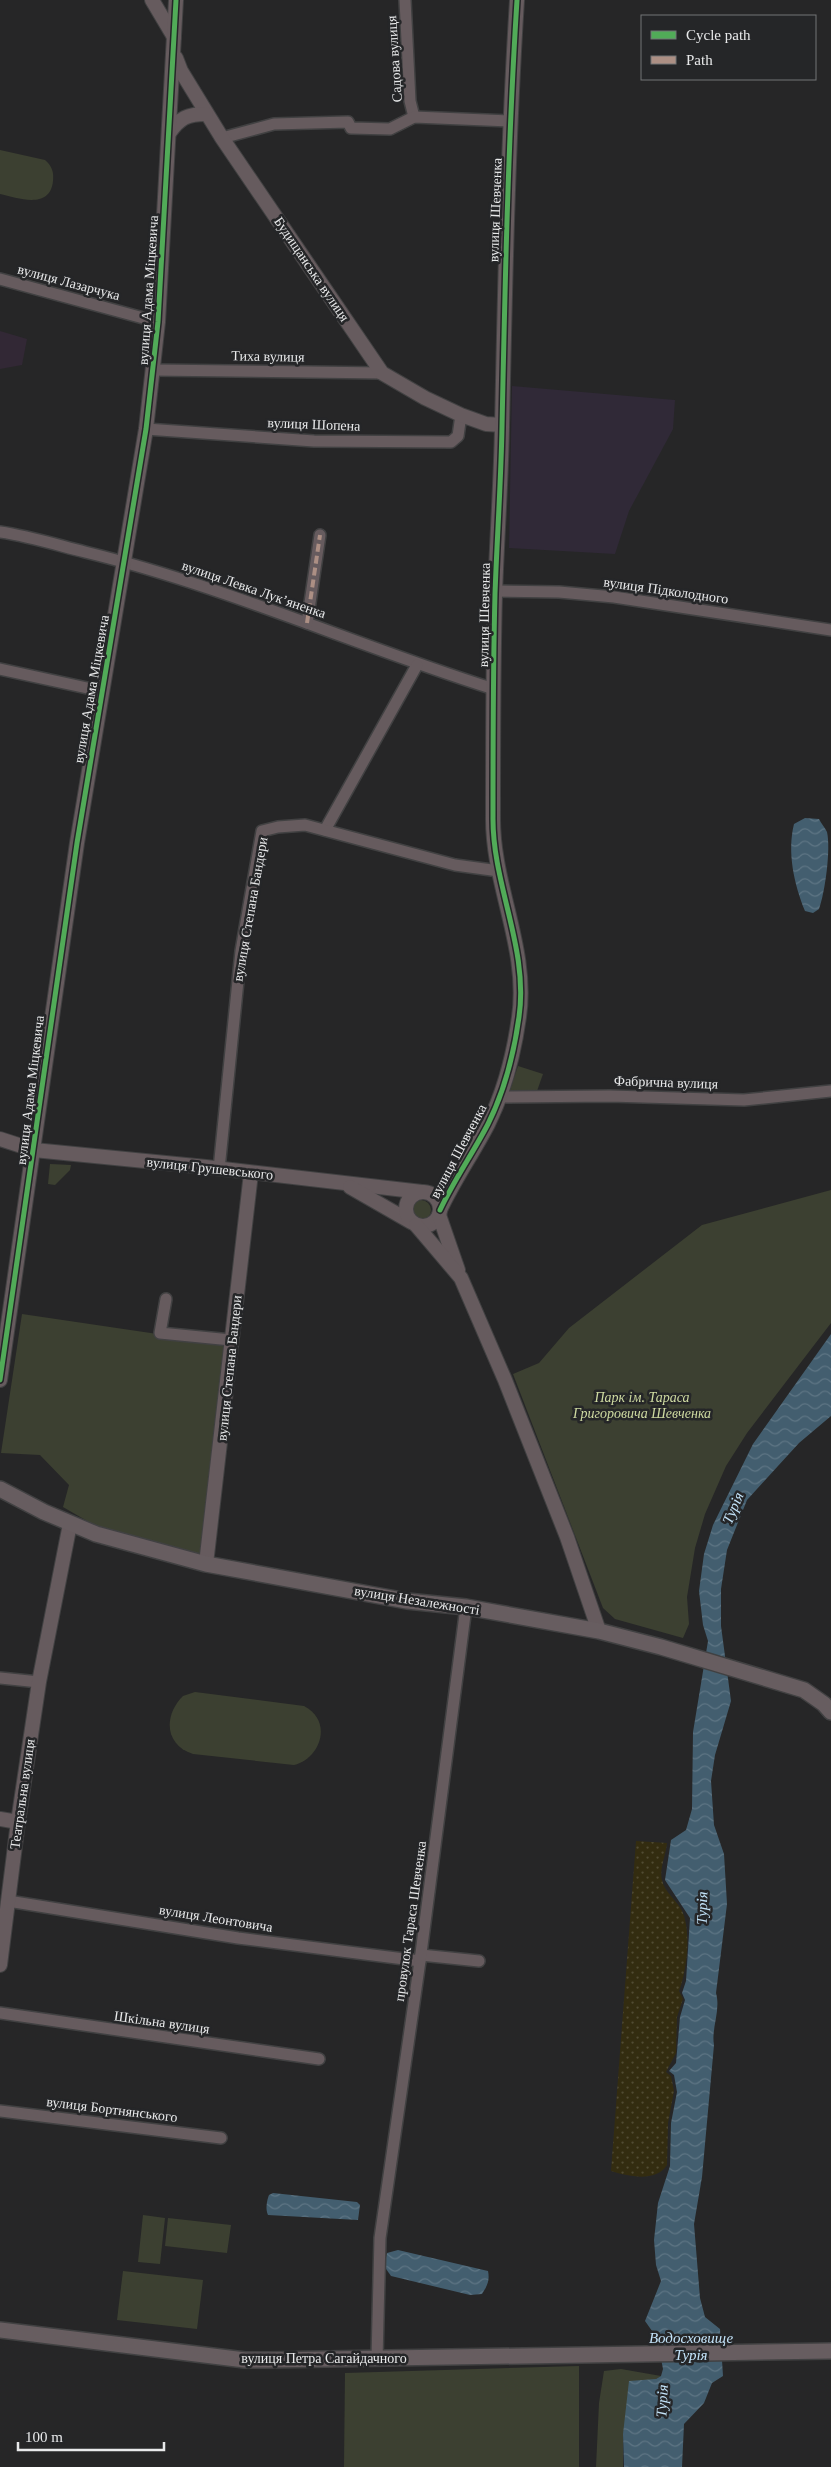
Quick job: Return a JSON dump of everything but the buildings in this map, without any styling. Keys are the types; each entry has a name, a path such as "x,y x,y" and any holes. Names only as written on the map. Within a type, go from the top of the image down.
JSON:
{"main road":[{"name":"вулиця Незалежності","path":"0,1489 70,1524 128,1545 206,1564 407,1601 466,1607 598,1631 661,1647 787,1684 804,1690 824,1704 831,1712"},
{"name":"вулиця Петра Сагайдачного","path":"0,2330 245,2360 619,2356 831,2351"}],"street":[{"name":"Будищанська вулиця","path":"152,0 174,45 181,71 206,114 382,372 425,398 461,416 486,424 502,425"},
{"name":"вулиця Адама Міцкевича","path":"0,1380 34,1150 53,998 101,691 125,562 146,429 158,322 176,0"},
{"name":"Садова вулиця","path":"405,0 410,101 414,117"},
{"name":"вулиця Шевченка","path":"461,1278 439,1213 454,1181 480,1138 499,1097 515,1038 522,990 516,938 499,871 493,828 495,591 502,425 510,121 517,0"},
{"path":"169,133 179,120 192,114 206,114"},
{"path":"222,138 274,124 348,122 351,128 390,129 414,117 510,121"},
{"name":"вулиця Лазарчука","path":"0,279 158,322"},
{"name":"Тиха вулиця","path":"153,370 382,372"},
{"name":"вулиця Шопена","path":"146,429 314,441 451,442 458,436 461,416"},
{"name":"вулиця Левка Лукʼяненка","path":"0,532 125,562 195,583 417,665 494,689"},
{"path":"307,623 320,535"},
{"name":"вулиця Підколодного","path":"495,591 559,592 614,597 831,630"},
{"path":"325,830 417,665"},
{"path":"0,669 101,691"},
{"name":"вулиця Степана Бандери","path":"219,1169 241,951 262,831 278,827 305,825 455,865 499,871"},
{"name":"Фабрична вулиця","path":"499,1097 610,1096 744,1100 831,1091"},
{"name":"вулиця Грушевського","path":"0,1140 34,1150 345,1184 414,1224"},
{"name":"вулиця Степана Бандери","path":"206,1564 252,1173"},
{"path":"454,1181 416,1194 408,1201 406,1213 461,1278 505,1380 566,1537 598,1631"},
{"path":"345,1184 424,1192 437,1199 439,1213 436,1220 427,1226 414,1224"},
{"path":"166,1298 160,1333 231,1340"},
{"name":"Театральна вулиця","path":"0,1964 18,1822 39,1682 70,1524"},
{"name":"провулок Тараса Шевченка","path":"377,2359 380,2238 421,1958 466,1607"},
{"path":"0,1678 39,1682"},
{"path":"0,1819 18,1822"},
{"name":"вулиця Леонтовича","path":"8,1901 238,1938 421,1958 479,1961"},
{"name":"Шкільна вулиця","path":"0,2013 319,2059"},
{"name":"вулиця Бортнянського","path":"0,2111 221,2138"}],"shaded area":[{"path":"0,331 27,339 22,365 0,369"},
{"path":"512,386 675,400 673,429 629,511 615,554 509,548"}],"green space":[{"path":"0,150 47,162 52,169 53,181 51,190 46,196 32,200 0,194"},
{"path":"518,1066 543,1074 537,1091 510,1090"},
{"path":"50,1164 71,1165 70,1170 55,1185 48,1184"},
{"name":"Парк ім. Тараса Григоровича Шевченка","path":"831,1190 831,1323 747,1433 726,1466 705,1514 695,1548 687,1597 689,1624 683,1638 615,1619 603,1608 513,1374 539,1363 569,1328 702,1225"},
{"path":"421,1200 428,1203 431,1210 428,1217 421,1220 414,1217 411,1210 414,1203"},
{"path":"22,1314 225,1344 202,1555 94,1525 63,1507 69,1485 40,1455 1,1453"},
{"path":"195,1692 304,1706 313,1713 321,1729 317,1747 311,1755 294,1765 193,1754 184,1750 172,1737 170,1721 172,1712 183,1696"},
{"path":"143,2215 165,2218 160,2264 138,2262"},
{"path":"168,2218 231,2225 227,2253 165,2246"},
{"path":"123,2271 203,2280 197,2329 117,2320"},
{"path":"579,2366 579,2467 344,2467 345,2373"},
{"path":"621,2369 661,2376 656,2379 623,2434 623,2467 596,2467 599,2403 604,2371"}],"sand":[{"path":"636,1841 667,1843 661,1876 665,1888 681,1909 687,1938 686,1961 679,1991 683,1999 677,2017 676,2053 666,2072 671,2076 674,2091 668,2123 667,2165 656,2174 641,2177 611,2171"}],"water":[{"path":"805,818 819,819 827,832 828,840 827,871 823,893 819,909 813,913 805,911 798,890 791,846 794,824"},
{"name":"Водосховище Турія","path":"831,1334 831,1416 799,1443 747,1500 727,1550 721,1589 721,1626 731,1701 715,1755 711,1781 714,1825 724,1854 727,1904 716,1993 717,2006 702,2177 694,2224 700,2298 705,2317 720,2329 723,2376 712,2383 704,2403 684,2424 682,2467 624,2467 623,2434 629,2381 656,2379 661,2376 663,2369 657,2338 645,2321 661,2281 656,2265 654,2240 658,2203 670,2166 671,2123 677,2092 674,2075 669,2071 676,2063 680,2017 685,2000 682,1993 686,1981 690,1918 665,1880 671,1840 686,1830 692,1809 693,1732 708,1641 703,1625 699,1591 704,1554 713,1525 753,1444"},
{"path":"273,2193 357,2202 360,2205 358,2220 268,2215 266,2207 269,2195"},
{"path":"398,2250 488,2271 487,2286 482,2294 470,2295 391,2276 384,2266 387,2253"}],"marked path":[{"path":"307,623 320,535"}],"cycle path":[{"path":"0,1380 77,843 146,429 158,322 176,0"},
{"path":"440,1210 488,1124 499,1099 508,1072 514,1044 521,991 515,941 498,867 494,842 493,816 495,594 509,160 517,0"}],"water label":[{"name":"Турія","path":"733,1508"},
{"name":"Турія","path":"702,1908"},
{"name":"Турія","path":"662,2401"}]}
